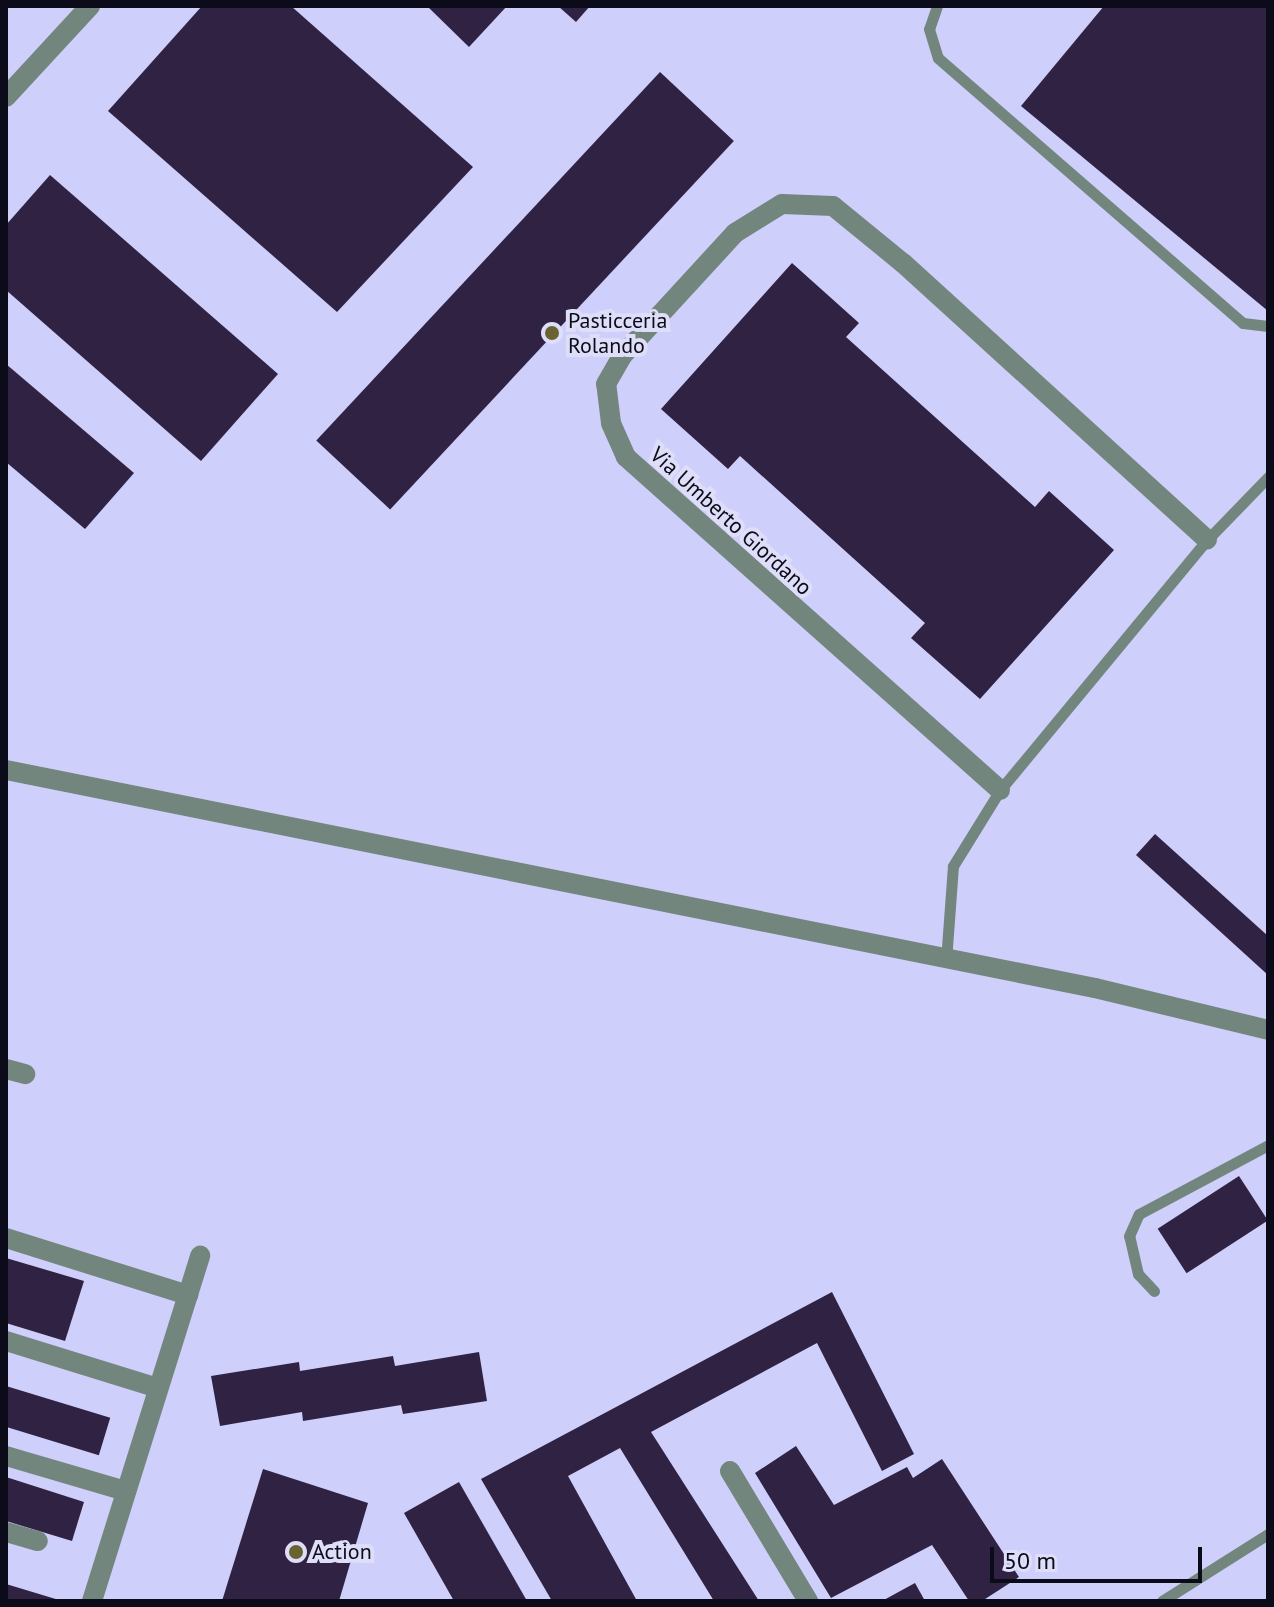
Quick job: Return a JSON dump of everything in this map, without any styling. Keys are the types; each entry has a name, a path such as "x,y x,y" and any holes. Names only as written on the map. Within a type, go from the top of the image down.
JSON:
{"street":[{"path":"6,97 90,6"},
{"name":"Via Umberto Giordano","path":"1000,790 626,457 611,423 606,384 622,356 735,233 782,204 833,206 903,263 1207,540"},
{"path":"6,770 946,962 1095,988 1268,1030"},
{"path":"6,1238 188,1295"},
{"path":"92,1601 200,1256"},
{"path":"6,1341 158,1388"},
{"path":"6,1456 126,1491"},
{"path":"730,1471 808,1601"},
{"path":"6,1532 38,1541"}],"lane":[{"path":"937,6 929,29 938,58 1243,323 1268,326"},
{"path":"946,962 953,866 1000,790 1207,540 1268,477"},
{"path":"1154,1291 1138,1274 1129,1236 1139,1214 1268,1145"},
{"path":"1162,1601 1268,1534"}],"building":[{"path":"202,6 291,6 473,167 337,312 108,111"},
{"path":"427,6 507,6 469,47"},
{"path":"558,6 590,6 576,22"},
{"path":"1104,6 1268,6 1268,311 1021,106"},
{"path":"660,72 734,141 390,509 316,441"},
{"path":"50,175 278,374 201,461 6,290 6,225"},
{"path":"792,263 859,323 846,337 1035,507 1049,491 1114,550 980,699 911,638 925,623 740,456 728,469 661,409"},
{"path":"6,364 134,473 85,529 6,462"},
{"path":"1155,834 1268,936 1268,975 1136,855"},
{"path":"1239,1176 1268,1220 1187,1273 1158,1229"},
{"path":"6,1258 84,1281 65,1341 6,1323"},
{"path":"832,1292 914,1454 882,1471 817,1343 651,1432 759,1601 714,1601 620,1448 568,1476 637,1601 552,1601 481,1479"},
{"path":"479,1352 487,1401 403,1414 401,1405 303,1421 302,1412 220,1426 211,1376 299,1362 300,1371 393,1356 395,1366"},
{"path":"6,1386 110,1418 99,1455 6,1427"},
{"path":"796,1446 834,1505 907,1467 913,1478 942,1459 1019,1577 982,1601 969,1601 932,1545 831,1598 755,1473"},
{"name":"Action","path":"263,1469 368,1503 339,1601 222,1601"},
{"path":"6,1477 84,1502 72,1541 6,1521"},
{"path":"459,1482 527,1601 454,1601 404,1513"},
{"path":"915,1583 925,1601 882,1601"},
{"path":"6,1584 59,1600 59,1601 6,1601"}],"place":[{"name":"Pasticceria Rolando","path":"552,333"},
{"name":"Action","path":"296,1552"}]}
